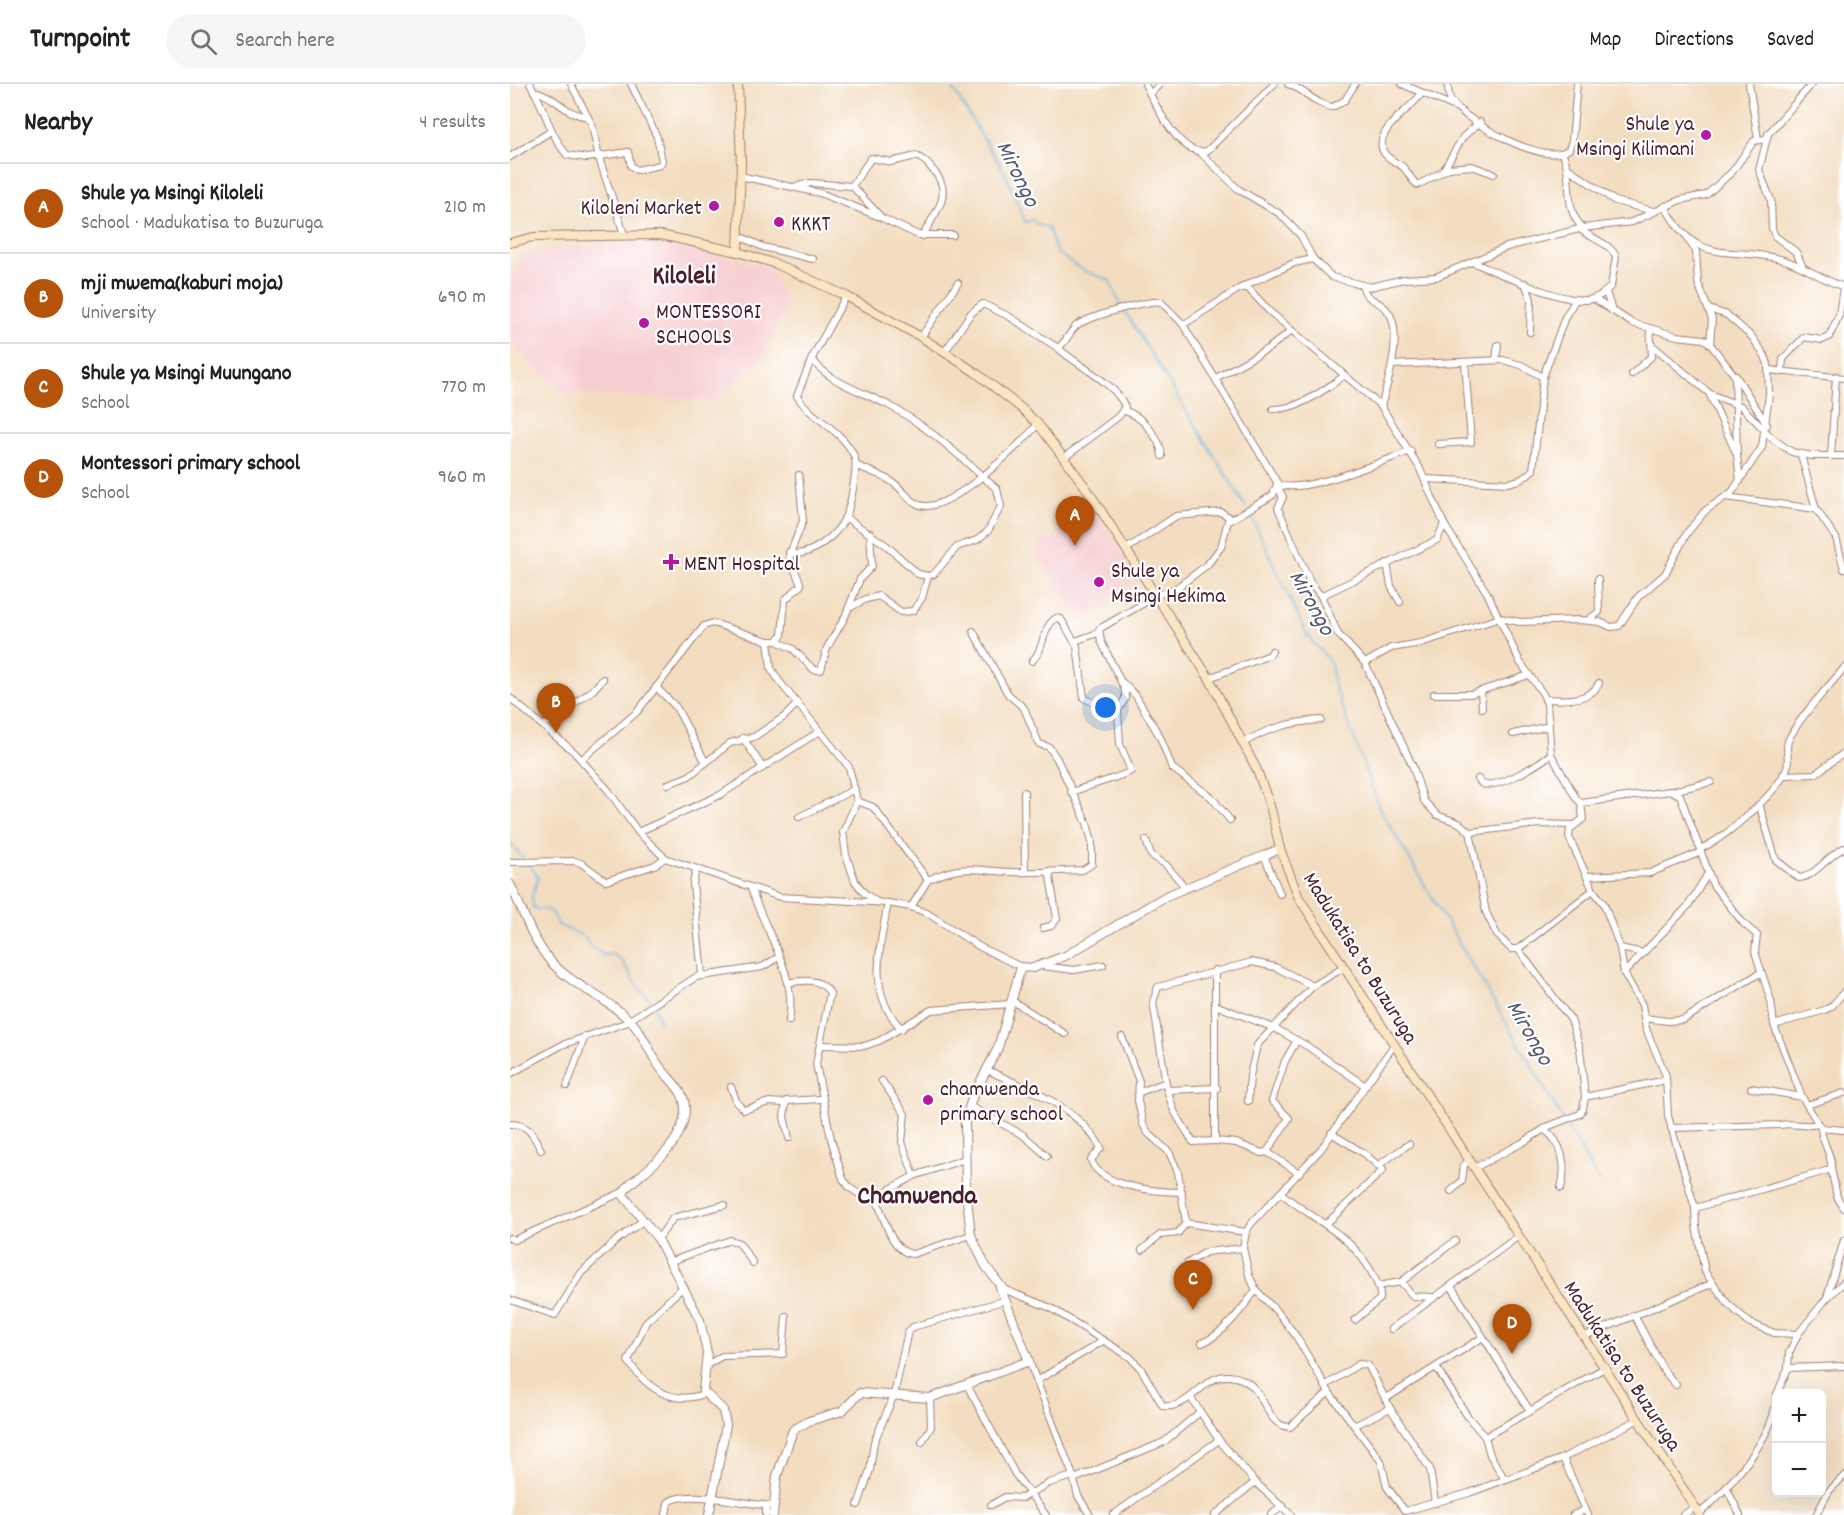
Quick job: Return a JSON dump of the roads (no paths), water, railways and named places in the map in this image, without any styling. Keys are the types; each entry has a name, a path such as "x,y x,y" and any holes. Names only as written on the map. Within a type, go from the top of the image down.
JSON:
{"main road":[{"path":"738,84 741,176 738,252"},
{"name":"Madukatisa to Buzuruga","path":"510,242 533,237 624,234 671,236 738,252 776,264 846,296 921,337 998,389 1038,424 1065,458 1128,548 1209,678 1265,790 1280,849 1299,898 1606,1367 1698,1512"}],"street":[{"path":"530,84 550,130 558,144 569,156 599,158 628,152 632,166 637,170 661,164 657,137 631,84"},
{"path":"571,84 588,117 624,234"},
{"path":"1145,84 1174,133 1192,150 1201,153 1238,189 1280,214 1301,236 1313,259 1332,277 1363,287 1404,279 1436,277 1507,247 1582,228 1632,222 1665,206 1713,191 1732,172 1758,139 1749,84"},
{"path":"1150,94 1160,84"},
{"path":"1201,153 1207,151 1274,84"},
{"path":"1288,84 1298,87 1322,104 1333,107 1345,100 1355,84"},
{"path":"1402,84 1458,108 1515,144 1544,154 1563,154 1569,149 1572,141 1577,84"},
{"path":"1448,84 1449,97 1458,108"},
{"path":"1803,267 1796,252 1775,236 1772,229 1771,200 1759,170 1765,139 1812,84"},
{"path":"534,91 547,94 569,113 588,117"},
{"path":"1422,93 1414,106 1386,129 1383,151 1418,185 1444,170 1472,166 1494,174"},
{"path":"1444,170 1463,137 1480,122"},
{"path":"510,157 550,130"},
{"path":"1758,139 1765,139"},
{"path":"1472,262 1525,283 1576,299 1594,299 1606,292 1614,279 1617,263 1614,252 1576,222 1572,212 1568,168 1563,154"},
{"path":"852,186 871,158 891,162 916,156 928,163 941,182 944,197 923,236"},
{"path":"1568,168 1615,201 1654,211"},
{"path":"741,176 820,193 880,216 923,236 953,235"},
{"path":"793,187 811,183 852,186 870,202 880,216"},
{"path":"1665,206 1677,228 1696,251 1698,283 1709,309 1712,327 1710,344"},
{"path":"739,236 763,247 813,260"},
{"path":"1686,237 1720,252 1780,259 1803,267 1819,278 1844,287 1839,315 1829,337 1822,340 1804,337 1783,359 1782,372"},
{"path":"1182,323 1190,321 1244,286 1294,263 1313,259"},
{"path":"921,337 958,283"},
{"path":"1525,283 1532,299 1530,332"},
{"path":"1244,286 1291,331 1381,406 1411,451 1426,479 1444,524 1500,618 1512,647 1545,699 1551,754 1569,790 1581,803 1583,819 1570,829 1569,837 1593,890 1604,904 1620,948 1624,973 1642,1005 1644,1018 1666,1080 1671,1128 1695,1208 1700,1254 1711,1284 1727,1304 1750,1323 1774,1333 1798,1334"},
{"path":"1363,287 1367,297 1388,313 1394,328 1392,365 1381,406"},
{"path":"1606,292 1612,312"},
{"path":"789,552 798,555 808,552 839,527 845,517 858,466 850,448 797,398 796,393 812,358 846,296"},
{"path":"1426,479 1509,483 1528,475 1536,464 1535,431 1543,377 1565,317 1576,299"},
{"path":"1594,299 1632,323 1677,336 1694,337 1710,344 1735,376 1766,428"},
{"path":"1058,348 1084,321 1147,301 1161,302 1182,323 1277,485 1283,497 1278,508 1310,582 1321,596 1340,638 1365,663 1413,767 1427,805 1437,816 1459,823 1470,832 1482,902 1488,918 1504,944 1510,950 1518,949 1593,890"},
{"path":"944,352 970,313 983,304 1010,317 1058,348 1114,392 1124,403 1125,411"},
{"path":"1365,663 1391,648 1421,643 1500,618 1520,622 1588,620 1613,628 1619,626 1638,597 1665,574 1687,533 1705,511 1726,497 1740,481 1758,455 1766,428 1769,370 1766,356 1752,337 1727,315 1709,309"},
{"path":"1632,374 1652,356 1650,328"},
{"path":"1216,378 1269,348 1291,331"},
{"path":"1496,360 1498,345"},
{"path":"1652,345 1709,393 1745,410 1792,452 1801,455 1844,456"},
{"path":"812,358 821,371 915,420 947,444 999,493 1002,506 983,536 957,547 934,574 928,576 918,574 870,533 845,517"},
{"path":"1392,365 1496,360 1521,365 1543,377"},
{"path":"1438,444 1471,442 1465,362"},
{"path":"1769,370 1844,378"},
{"path":"1273,409 1285,409 1302,403 1344,376"},
{"path":"1735,376 1740,481"},
{"path":"1832,456 1836,376"},
{"path":"1709,393 1737,455"},
{"path":"1125,411 1135,416 1157,439 1162,456"},
{"path":"1065,458 1125,411"},
{"path":"858,466 882,475 897,485 908,498 920,505 931,506 956,496 1023,440 1038,424"},
{"path":"1277,485 1287,487 1325,481 1411,451"},
{"path":"1801,455 1816,509 1836,538 1844,569"},
{"path":"777,641 782,635 785,600 801,585 789,552 803,521 800,475"},
{"path":"1075,641 1098,633 1101,627 1158,595 1175,589 1207,565 1218,552 1223,531 1229,521 1273,495 1277,485"},
{"path":"1726,497 1816,509"},
{"path":"1128,548 1179,515 1225,512 1229,521"},
{"path":"1321,596 1437,540 1444,524"},
{"path":"582,759 638,712 704,626 709,623 768,641 777,641 793,649 814,670 820,671 827,648 849,608 860,579 872,566 870,533"},
{"path":"1387,563 1392,585 1400,602"},
{"path":"849,608 866,599 879,596 901,612 913,611 922,597 928,576"},
{"path":"1588,620 1599,612 1598,579"},
{"path":"1032,661 1041,648 1042,637 1055,619 1061,619 1075,641 1081,667 1084,698 1110,714 1119,712"},
{"path":"911,907 928,880 972,868 1025,872 1083,870 1092,864 1090,832 1057,759 1049,747 1039,744 1024,708 1008,694 973,631"},
{"path":"1098,633 1123,683 1136,696 1160,737 1172,768 1217,802 1230,820"},
{"path":"768,641 771,668 796,705 845,759 857,801 843,832 846,855 855,881 864,893 877,903"},
{"path":"1209,678 1270,656 1272,651"},
{"path":"1587,876 1650,873 1719,839 1759,804 1783,775 1787,766 1788,742 1803,718 1844,668"},
{"path":"1434,694 1464,695 1529,675"},
{"path":"543,726 593,690 603,679"},
{"path":"1071,792 1118,775 1127,775 1131,771 1120,744 1119,712 1125,699 1123,683"},
{"path":"1545,699 1581,697 1594,692 1599,683"},
{"path":"656,687 676,707 706,763"},
{"path":"1481,691 1482,708"},
{"path":"510,698 582,759 638,832 665,858 751,888 792,899 888,903 911,907 927,913 980,947 1021,967 1042,966 1074,970 1102,965"},
{"path":"668,784 689,776 719,750 743,738 754,737 784,717 796,705"},
{"path":"1242,744 1274,727 1300,721 1321,720"},
{"path":"1513,734 1549,726"},
{"path":"638,832 720,795 820,731"},
{"path":"743,738 763,768"},
{"path":"1783,775 1815,774 1844,753"},
{"path":"1478,779 1482,784 1494,784 1537,765 1551,754"},
{"path":"1581,803 1671,791 1711,782"},
{"path":"799,817 855,789"},
{"path":"1671,791 1680,795 1707,875 1744,924 1756,932 1755,952 1771,1001 1774,1025 1802,1097 1819,1126 1823,1144 1832,1162 1831,1168 1837,1197 1844,1208"},
{"path":"1024,792 1025,872"},
{"path":"857,801 873,807 928,880"},
{"path":"1759,804 1776,860 1798,878 1807,876 1844,848"},
{"path":"1470,832 1539,824 1576,825"},
{"path":"1146,840 1151,855 1166,865 1185,887"},
{"path":"1042,966 1065,956 1185,887 1265,858 1280,849"},
{"path":"510,862 574,861 581,863 606,881 655,865 665,858"},
{"path":"1265,858 1280,894"},
{"path":"696,869 693,884 702,975"},
{"path":"1043,928 1051,926 1057,919 1049,871"},
{"path":"1624,973 1688,906 1707,875"},
{"path":"510,884 526,924 554,965 568,978 630,1020 658,1064 678,1087 686,1107 683,1122 669,1149 623,1192 511,1240"},
{"path":"751,888 787,983 791,1004 789,1021"},
{"path":"888,903 880,940 877,977 888,1012 902,1029"},
{"path":"1620,948 1643,953"},
{"path":"1451,1191 1462,1181 1464,1165 1522,1143 1544,1128 1580,1114 1585,1097 1580,1048 1571,1020 1518,949"},
{"path":"510,1074 562,1045 611,1029 630,1020 689,981 702,975 762,967 779,957"},
{"path":"1299,1173 1267,1152 1262,1153 1236,1143 1193,1142 1174,1111 1167,1090 1153,1002 1154,992 1158,987 1252,962 1275,967 1313,986"},
{"path":"1021,967 998,1048 969,1106 965,1122 965,1159 971,1235 985,1265 1001,1288 1038,1380 1074,1478 1078,1496 1090,1515"},
{"path":"1248,1101 1250,1076 1257,1045 1313,986 1343,968"},
{"path":"1215,970 1217,1088 1215,1141"},
{"path":"1644,1018 1668,1022 1683,1020 1760,973"},
{"path":"787,983 811,981 829,990 816,1064 821,1099 843,1179 859,1194 876,1197 914,1176 965,1159"},
{"path":"1774,1025 1825,1010 1832,1006 1844,992"},
{"path":"821,1045 864,1046 902,1029 931,1010 1010,1002 1065,1034"},
{"path":"1215,1005 1274,1028 1297,1040 1364,1085"},
{"path":"567,1086 585,1036"},
{"path":"1122,1037 1139,1081 1138,1101 1143,1124 1148,1133 1169,1152 1178,1172 1186,1223 1178,1233 1160,1236 1142,1250"},
{"path":"1267,1152 1289,1118 1272,1101 1285,1061 1297,1040"},
{"path":"1394,1045 1331,1133 1299,1173 1257,1216 1246,1232 1244,1248 1249,1275 1256,1290 1291,1329 1329,1392 1381,1461 1387,1486 1402,1509 1411,1511 1489,1486 1504,1478 1563,1458 1639,1419"},
{"path":"987,1070 1051,1101 1089,1130 1101,1148 1091,1160 1097,1172 1125,1184 1182,1192"},
{"path":"1585,1097 1666,1080"},
{"path":"882,1081 905,1114 902,1142 914,1176"},
{"path":"1140,1092 1153,1089 1166,1082"},
{"path":"731,1088 737,1103 744,1110 769,1102 784,1103 793,1100 821,1099"},
{"path":"1167,1090 1217,1088"},
{"path":"1751,1088 1802,1097"},
{"path":"1807,1105 1844,1092"},
{"path":"784,1103 784,1117 789,1138"},
{"path":"969,1106 1023,1135 1047,1156"},
{"path":"1671,1128 1794,1122 1844,1130"},
{"path":"510,1124 519,1124 530,1130 542,1150"},
{"path":"1544,1128 1555,1139 1562,1157 1565,1168 1561,1188"},
{"path":"1326,1224 1382,1171 1380,1164 1331,1133"},
{"path":"1380,1164 1409,1144"},
{"path":"1695,1208 1831,1168"},
{"path":"623,1192 623,1197 658,1239 704,1330 707,1365 704,1394"},
{"path":"1281,1192 1297,1206 1326,1224 1360,1253 1380,1294 1378,1303 1355,1320"},
{"path":"876,1197 891,1235 901,1250 907,1254 971,1235"},
{"path":"658,1239 673,1218 724,1205"},
{"path":"510,1300 555,1315 581,1273 618,1239 644,1220"},
{"path":"1186,1223 1246,1232"},
{"path":"1391,1329 1519,1236"},
{"path":"669,1262 730,1240 739,1243 753,1263"},
{"path":"1827,1298 1844,1240"},
{"path":"1378,1286 1401,1282 1455,1241"},
{"path":"1188,1263 1206,1252 1244,1248"},
{"path":"1401,1282 1413,1296 1434,1297"},
{"path":"1779,1389 1788,1368 1789,1353 1798,1334 1827,1298 1844,1282"},
{"path":"1585,1336 1711,1284"},
{"path":"1451,1286 1530,1411"},
{"path":"683,1287 646,1322 628,1361 662,1394 681,1399 704,1394 720,1406 726,1425 709,1515"},
{"path":"1001,1288 1051,1308 1136,1362 1163,1406 1181,1404 1211,1382 1231,1376 1253,1385 1274,1420 1281,1426 1290,1427 1329,1392"},
{"path":"1202,1342 1211,1339 1241,1312 1256,1290"},
{"path":"858,1506 870,1470 874,1442 894,1395 910,1329 1006,1300"},
{"path":"1634,1315 1655,1356 1676,1385"},
{"path":"707,1365 722,1356 783,1354 786,1316"},
{"path":"1385,1399 1483,1337"},
{"path":"1038,1380 1102,1341"},
{"path":"766,1515 782,1456 793,1430 809,1421 842,1411 860,1393 930,1398 1029,1361"},
{"path":"1325,1386 1365,1363 1371,1368 1390,1408 1430,1469 1435,1503"},
{"path":"1788,1368 1844,1366"},
{"path":"1436,1367 1468,1417 1485,1437 1490,1455 1504,1478"},
{"path":"1485,1437 1606,1367"},
{"path":"967,1385 1012,1468 1046,1515"},
{"path":"922,1442 932,1426 930,1398"},
{"path":"1191,1398 1220,1440 1255,1482 1291,1515"},
{"path":"1354,1426 1390,1408"},
{"path":"1683,1515 1698,1512 1727,1489 1740,1473 1764,1432 1772,1411"},
{"path":"991,1505 1001,1498 1022,1498 1048,1483 1074,1478 1164,1442 1200,1412"},
{"path":"1113,1515 1220,1440"},
{"path":"1563,1458 1586,1512 1573,1515"},
{"path":"1816,1515 1829,1491 1844,1476"},
{"path":"1215,1515 1255,1482"},
{"path":"1727,1489 1740,1515"},
{"path":"666,1515 668,1503 674,1498 712,1498 770,1506"},
{"path":"770,1506 773,1515"},
{"path":"1271,1515 1283,1506"}],"waterway":[{"name":"Mirongo","path":"950,84 1006,175 1025,222 1032,220 1038,225 1048,227 1056,252 1082,270 1109,280 1121,306"},
{"name":"Mirongo","path":"1124,310 1246,507"},
{"name":"Mirongo","path":"1249,511 1307,635 1331,663 1333,682 1380,809 1563,1119"},
{"path":"510,843 524,859"},
{"path":"529,865 538,877 532,897 533,908 551,912 558,925 585,937 588,944 603,955 613,954 622,961 639,988 652,1002"},
{"path":"654,1006 660,1022"},
{"name":"Mirongo","path":"1565,1123 1600,1182"}],"place":[{"name":"Shule ya Msingi Kilimani","path":"1706,135"},
{"name":"Kiloleni Market","path":"714,206"},
{"name":"KKKT","path":"779,222"},
{"name":"MONTESSORI SCHOOLS","path":"644,323"},
{"name":"Shule ya Msingi Kiloleli","path":"1075,546"},
{"name":"MENT Hospital","path":"671,562"},
{"name":"Shule ya Msingi Hekima","path":"1099,582"},
{"name":"mji mwema(kaburi moja)","path":"556,733"},
{"name":"chamwenda primary school","path":"928,1100"},
{"name":"Shule ya Msingi Muungano","path":"1193,1310"},
{"name":"Montessori primary school","path":"1512,1354"}],"district":[{"name":"Kiloleli","path":"684,274"},
{"name":"Chamwenda","path":"917,1194"}]}
